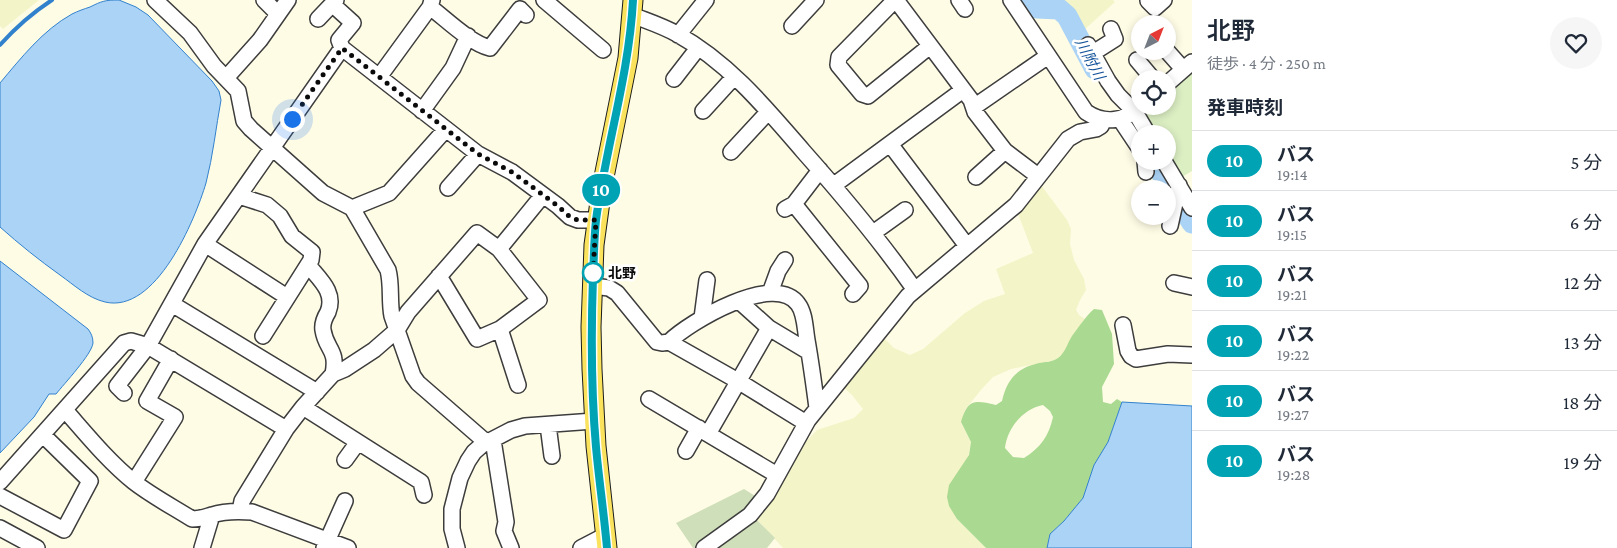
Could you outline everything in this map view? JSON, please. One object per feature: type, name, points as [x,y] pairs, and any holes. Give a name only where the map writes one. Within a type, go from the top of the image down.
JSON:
[{"type":"main road","points":[[606,542],[594,421],[592,352],[596,220],[628,53],[632,7]]},
{"type":"street","points":[[155,0],[190,32],[208,60],[238,91],[244,121],[323,193],[352,208],[388,270],[390,309],[413,376],[418,383],[490,441],[506,522],[504,531],[511,548]]},
{"type":"street","points":[[264,0],[278,14]]},
{"type":"street","points":[[226,78],[260,40],[288,0]]},
{"type":"street","points":[[544,0],[596,49],[628,53]]},
{"type":"street","points":[[678,35],[706,0]]},
{"type":"street","points":[[792,26],[816,0]]},
{"type":"street","points":[[930,46],[868,96],[862,94],[838,65],[838,58],[895,0],[930,46],[963,90],[971,100],[975,112],[1005,151],[1038,176]]},
{"type":"street","points":[[1011,0],[1086,112],[1093,117],[1113,121],[1130,114]]},
{"type":"street","points":[[1148,1],[1155,8],[1164,0]]},
{"type":"street","points":[[318,19],[334,2],[353,23],[339,40],[342,48],[478,154],[512,172],[570,217],[578,220],[596,220]]},
{"type":"street","points":[[379,78],[431,3],[468,36],[483,46],[490,48],[520,9],[526,15]]},
{"type":"street","points":[[632,7],[698,48],[734,77],[834,185],[874,233],[915,290]]},
{"type":"street","points":[[1111,29],[1115,39],[1090,49],[1130,114],[1140,125]]},
{"type":"street","points":[[422,111],[453,68],[468,36]]},
{"type":"street","points":[[124,393],[117,386],[148,346],[205,244],[342,48]]},
{"type":"street","points":[[674,80],[698,48]]},
{"type":"street","points":[[974,107],[1048,56]]},
{"type":"street","points":[[1176,57],[1188,66],[1176,76]]},
{"type":"street","points":[[1137,60],[1145,70]]},
{"type":"street","points":[[703,111],[734,77]]},
{"type":"street","points":[[834,185],[963,90]]},
{"type":"street","points":[[731,152],[768,112]]},
{"type":"street","points":[[704,548],[750,514],[767,494],[806,423],[908,296],[1016,205],[1068,139],[1080,132],[1096,129],[1101,126],[1104,120]]},
{"type":"street","points":[[352,208],[389,194],[446,129]]},
{"type":"street","points":[[890,144],[967,246]]},
{"type":"street","points":[[976,177],[1005,151]]},
{"type":"street","points":[[448,188],[478,154]]},
{"type":"street","points":[[820,170],[789,206],[860,286],[853,294]]},
{"type":"street","points":[[1168,170],[1177,193],[1192,208]]},
{"type":"street","points":[[1170,226],[1177,193]]},
{"type":"street","points":[[499,249],[542,195]]},
{"type":"street","points":[[239,196],[267,205],[280,216],[292,236],[312,252],[311,260],[263,336]]},
{"type":"street","points":[[874,233],[905,210]]},
{"type":"street","points":[[240,511],[242,501],[286,429],[303,407],[333,374],[345,369],[374,350],[397,330],[408,312],[439,276],[477,233],[499,249],[539,300],[500,328],[477,339],[439,276]]},
{"type":"street","points":[[205,244],[287,298]]},
{"type":"street","points":[[770,293],[778,270],[785,260]]},
{"type":"street","points":[[308,265],[328,290],[331,297],[322,327],[334,354],[333,374]]},
{"type":"street","points":[[702,318],[707,280]]},
{"type":"street","points":[[1174,283],[1192,287]]},
{"type":"street","points":[[593,286],[609,288],[617,293],[657,342],[669,342],[738,381],[806,423]]},
{"type":"street","points":[[669,342],[678,332],[702,318],[739,301],[757,295],[777,292],[787,295],[799,306],[802,314],[808,352],[813,369],[817,408]]},
{"type":"street","points":[[739,301],[769,328],[808,352]]},
{"type":"street","points":[[172,304],[317,392]]},
{"type":"street","points":[[1123,325],[1128,351],[1136,359],[1168,354],[1192,355]]},
{"type":"street","points":[[500,328],[518,385]]},
{"type":"street","points":[[686,451],[703,431],[738,381],[769,328]]},
{"type":"street","points":[[0,482],[124,343],[131,341],[148,346],[171,359],[286,429]]},
{"type":"street","points":[[134,482],[175,417],[147,401],[171,359]]},
{"type":"street","points":[[649,399],[777,475]]},
{"type":"street","points":[[303,407],[421,482],[424,495]]},
{"type":"street","points":[[65,410],[108,459],[134,482],[192,519],[240,511],[252,512],[325,544],[348,548]]},
{"type":"street","points":[[457,548],[452,529],[452,509],[455,492],[468,461],[474,452],[490,441],[518,428],[594,421]]},
{"type":"street","points":[[548,425],[552,456]]},
{"type":"street","points":[[0,496],[64,530],[90,481],[43,435]]},
{"type":"street","points":[[345,460],[358,442]]},
{"type":"street","points":[[325,544],[345,501]]},
{"type":"street","points":[[202,548],[212,515]]},
{"type":"street","points":[[0,528],[32,547]]},
{"type":"street","points":[[581,548],[606,542]]},
{"type":"green space","points":[[0,0],[39,0],[3,29],[0,26]]},
{"type":"green space","points":[[1041,0],[1113,0],[1115,2],[1084,30],[1075,13],[1065,4]]},
{"type":"green space","points":[[1192,71],[1192,171],[1182,177],[1176,167],[1176,125],[1151,125],[1147,117],[1147,115],[1176,115],[1176,84]]},
{"type":"green space","points":[[1041,185],[1067,220],[1071,229],[1070,244],[1074,260],[1084,279],[1086,290],[1076,310],[1085,319],[1072,337],[1064,353],[1056,360],[1011,369],[993,377],[965,410],[961,423],[971,442],[957,519],[986,548],[783,548],[753,515],[801,447],[817,430],[854,418],[863,409],[841,385],[882,336],[894,348],[910,355],[923,349],[965,313],[984,301],[1005,294],[996,269],[1033,253],[1017,211]]},
{"type":"green space","points":[[1094,309],[1102,310],[1112,334],[1114,364],[1102,387],[1103,402],[1111,404],[1117,399],[1122,402],[1108,442],[1094,465],[1083,498],[1064,521],[1050,534],[1047,548],[986,548],[957,519],[949,506],[947,497],[949,485],[969,455],[971,442],[961,422],[966,409],[969,405],[977,402],[996,405],[1002,401],[1007,386],[1019,371],[1031,365],[1058,358],[1072,336]],"holes":[[[1043,405],[1050,411],[1053,417],[1043,441],[1024,458],[1013,457],[1005,448],[1009,433],[1017,420],[1029,411]]]},
{"type":"green space","points":[[744,489],[760,499],[749,512],[775,538],[767,548],[693,548],[676,523]]},
{"type":"water","points":[[119,0],[136,7],[148,15],[212,81],[219,91],[221,100],[206,183],[183,240],[156,279],[141,294],[124,302],[105,302],[93,298],[76,287],[29,252],[0,227],[0,83],[33,45],[61,21],[74,13],[101,2]]},
{"type":"water","points":[[0,261],[88,329],[92,335],[93,343],[83,361],[56,394],[49,394],[34,417],[0,453]]},
{"type":"water","points":[[1122,402],[1192,406],[1192,548],[1047,548],[1050,534],[1064,521],[1083,498],[1094,465],[1108,442]]},
{"type":"waterway","points":[[0,45],[24,21],[52,0]]},
{"type":"waterway","name":"川附川","points":[[1029,0],[1037,8],[1059,9],[1067,16],[1095,69]]},
{"type":"waterway","name":"川附川","points":[[1160,170],[1192,223]]},
{"type":"bus line","name":"10","points":[[607,548],[596,446],[592,368],[591,326],[594,245],[602,187],[628,58],[633,0]]},
{"type":"place","name":"北野","points":[[593,273]]},
{"type":"route","points":[[292,119],[342,48],[478,154],[512,172],[570,217],[578,220],[596,220],[593,273]]}]
